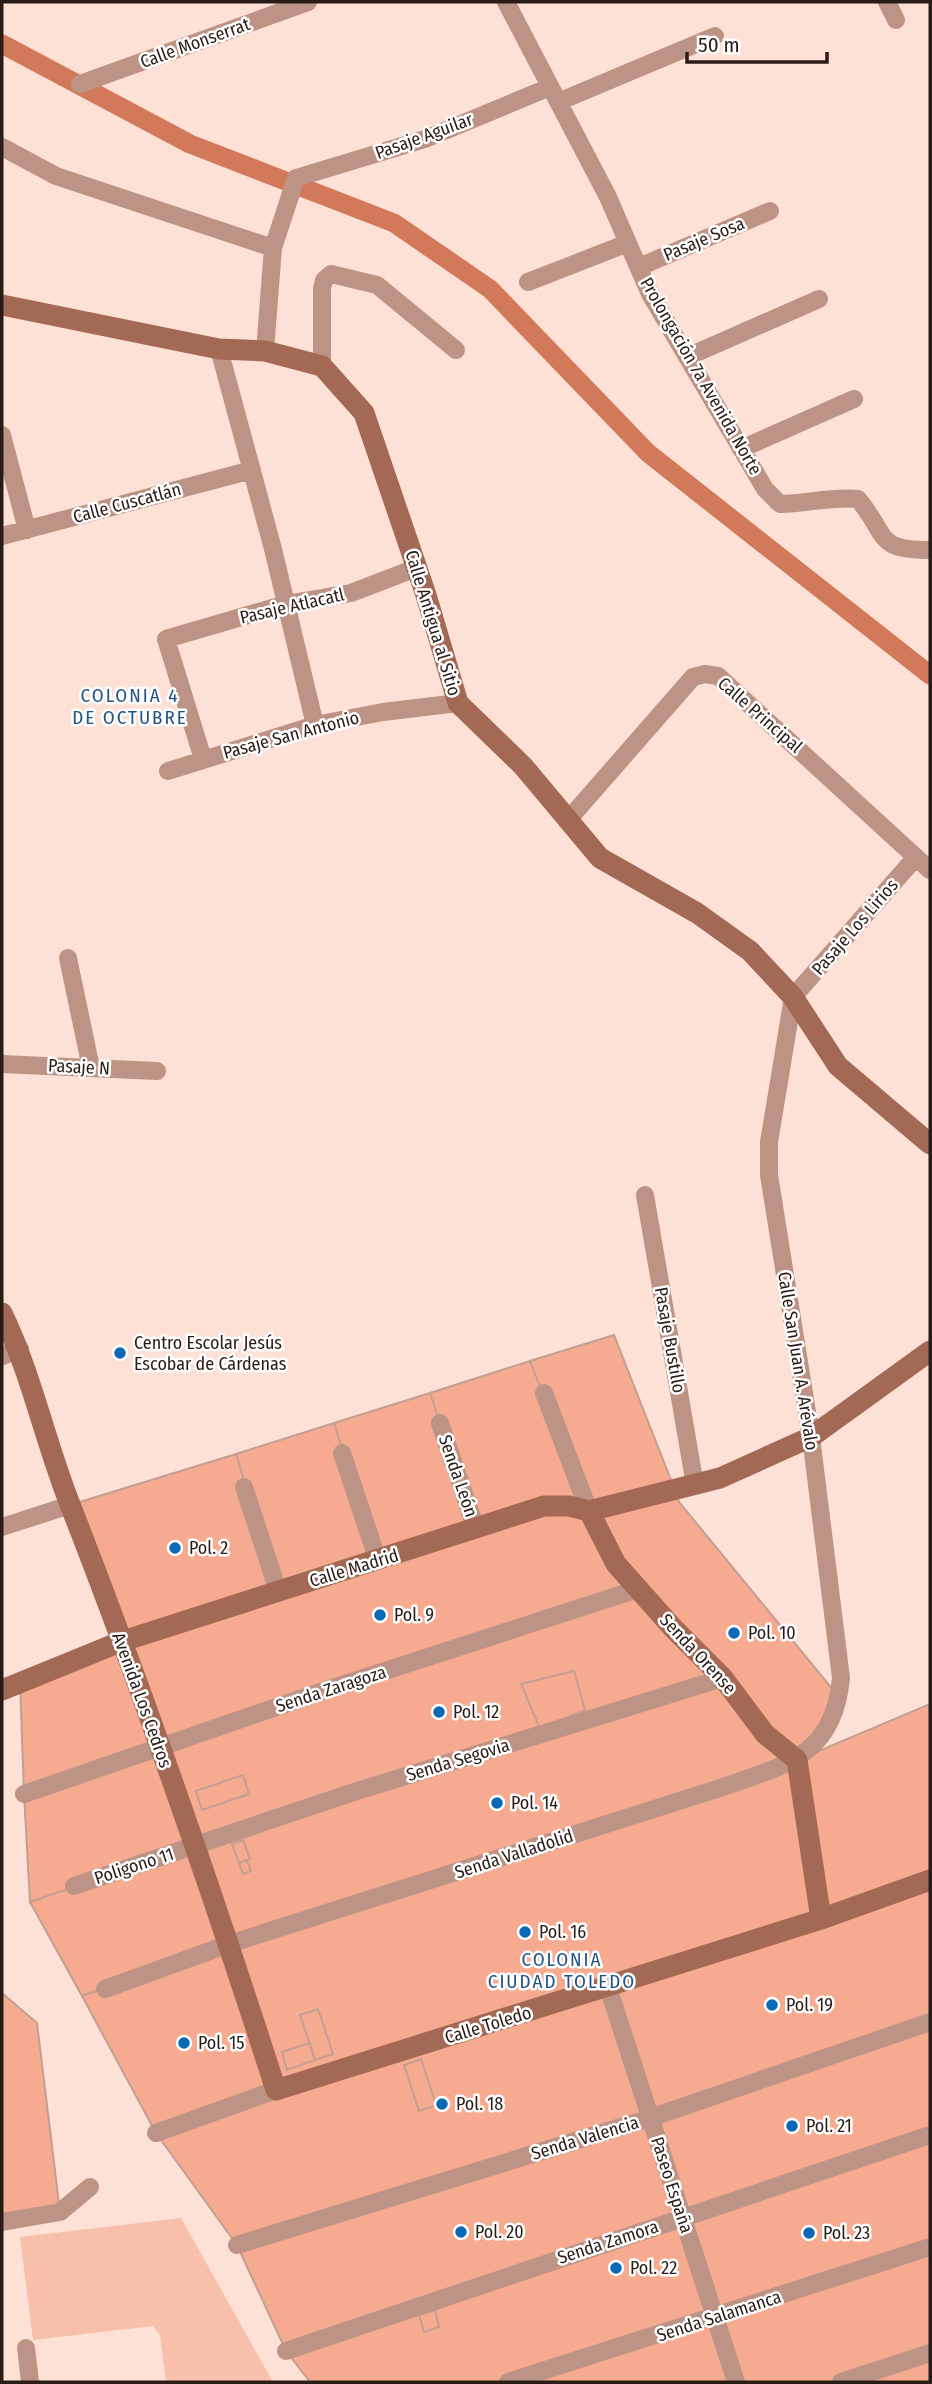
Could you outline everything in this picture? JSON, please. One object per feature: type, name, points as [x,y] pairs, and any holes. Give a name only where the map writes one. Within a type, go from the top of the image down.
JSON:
[{"type":"street","name":"Calle Monserrat","points":[[80,84],[309,2]]},
{"type":"street","name":"Prolongación 7a Avenida Norte","points":[[506,2],[608,197],[650,294],[765,489],[780,504],[811,504],[842,497],[858,499],[887,542],[899,550],[930,550]]},
{"type":"street","points":[[887,2],[895,20]]},
{"type":"street","name":"Pasaje Aguilar","points":[[273,248],[296,178],[425,139],[715,36]]},
{"type":"street","points":[[2,147],[56,176],[273,248],[265,351]]},
{"type":"street","name":"Pasaje Sosa","points":[[639,267],[770,211]]},
{"type":"street","points":[[528,282],[628,243]]},
{"type":"street","points":[[2,305],[219,349],[265,351],[322,366],[322,289],[324,280],[331,274],[377,285],[456,350]]},
{"type":"street","points":[[687,357],[819,299]]},
{"type":"street","points":[[219,349],[315,725]]},
{"type":"street","name":"Calle Antigua al Sitio","points":[[322,366],[364,413],[458,703],[523,766],[600,858],[697,913],[750,951],[793,997],[838,1066],[930,1144]]},
{"type":"street","points":[[741,449],[854,399]]},
{"type":"street","points":[[2,435],[27,530]]},
{"type":"street","name":"Calle Cuscatlán","points":[[2,536],[252,470]]},
{"type":"street","name":"Pasaje Atlacatl","points":[[203,759],[166,639],[286,604],[351,593],[416,568]]},
{"type":"street","name":"Calle Principal","points":[[568,820],[693,677],[705,674],[718,676],[930,870]]},
{"type":"street","name":"Pasaje San Antonio","points":[[169,771],[315,725],[383,712],[458,703]]},
{"type":"street","name":"Pasaje Los Lirios","points":[[793,997],[916,857]]},
{"type":"street","points":[[68,958],[91,1068]]},
{"type":"street","name":"Calle San Juan A. Arévalo","points":[[793,997],[769,1142],[769,1175],[811,1437],[841,1678],[839,1697],[830,1725],[797,1760]]},
{"type":"street","name":"Pasaje N","points":[[2,1064],[157,1071]]},
{"type":"street","name":"Pasaje Bustillo","points":[[645,1195],[695,1485]]},
{"type":"street","name":"Avenida Los Cedros","points":[[2,1312],[11,1353],[159,1746],[229,1944],[276,2090]]},
{"type":"street","points":[[930,1345],[930,1363]]},
{"type":"street","points":[[589,1511],[720,1478],[811,1437],[930,1351]]},
{"type":"street","name":"Senda Orense","points":[[544,1393],[589,1511],[616,1564],[723,1678],[765,1734],[797,1760]]},
{"type":"street","name":"Senda León","points":[[440,1423],[476,1529]]},
{"type":"street","points":[[342,1453],[378,1561]]},
{"type":"street","points":[[244,1487],[278,1591]]},
{"type":"street","points":[[2,1527],[70,1505]]},
{"type":"street","name":"Calle Madrid","points":[[2,1690],[120,1642],[544,1506],[569,1506],[589,1511]]},
{"type":"street","name":"Senda Zaragoza","points":[[24,1794],[159,1746],[638,1589]]},
{"type":"street","name":"Senda Segovia","points":[[193,1846],[354,1792],[723,1678]]},
{"type":"street","points":[[797,1760],[821,1919]]},
{"type":"street","name":"Senda Valladolid","points":[[106,1989],[229,1944],[717,1789],[797,1760]]},
{"type":"street","name":"Poligono 11","points":[[74,1886],[193,1846]]},
{"type":"street","name":"Calle Toledo","points":[[156,2133],[276,2090],[821,1919],[930,1880]]},
{"type":"street","name":"Paseo España","points":[[608,1987],[736,2382]]},
{"type":"street","name":"Senda Valencia","points":[[237,2245],[650,2118],[930,2022]]},
{"type":"street","name":"Senda Zamora","points":[[286,2351],[930,2135]]},
{"type":"street","points":[[2,2222],[60,2211],[90,2187]]},
{"type":"street","name":"Senda Salamanca","points":[[508,2382],[930,2247]]},
{"type":"street","points":[[26,2348],[30,2382]]},
{"type":"street","points":[[841,2382],[930,2353]]},
{"type":"shaded area","points":[[181,2218],[273,2382],[166,2382],[160,2335],[153,2326],[33,2340],[20,2237]]},
{"type":"building","points":[[614,1335],[675,1490],[589,1511],[530,1361]]},
{"type":"building","points":[[530,1361],[589,1511],[544,1506],[476,1529],[430,1393]]},
{"type":"building","points":[[430,1393],[476,1529],[378,1561],[334,1423]]},
{"type":"building","points":[[334,1423],[378,1561],[278,1591],[236,1454]]},
{"type":"building","name":"Pol. 2","points":[[236,1454],[278,1591],[120,1642],[70,1505]]},
{"type":"building","name":"Pol. 10","points":[[675,1490],[679,1502],[839,1697],[797,1760],[616,1564],[589,1511]]},
{"type":"building","name":"Pol. 9","points":[[569,1506],[589,1511],[638,1589],[159,1746],[120,1642]]},
{"type":"building","name":"Pol. 12","points":[[638,1589],[723,1678],[193,1846],[159,1746]]},
{"type":"building","points":[[120,1642],[159,1746],[24,1794],[20,1682]]},
{"type":"building","points":[[574,1671],[585,1710],[540,1729],[521,1684]]},
{"type":"building","name":"Pol. 14","points":[[723,1678],[797,1760],[229,1944],[193,1846]]},
{"type":"building","points":[[930,1704],[930,1879],[821,1919],[797,1760]]},
{"type":"building","points":[[159,1746],[193,1846],[30,1902],[24,1794]]},
{"type":"building","name":"Pol. 16","points":[[797,1760],[821,1919],[276,2090],[229,1944]]},
{"type":"building","name":"Pol. 16","points":[[797,1760],[821,1919],[276,2090],[229,1944]]},
{"type":"building","points":[[243,1775],[249,1794],[202,1810],[196,1791]]},
{"type":"building","points":[[243,1840],[250,1859],[239,1863],[232,1844]]},
{"type":"building","points":[[193,1846],[229,1944],[82,1996],[30,1902]]},
{"type":"building","points":[[247,1860],[251,1871],[243,1874],[239,1863]]},
{"type":"building","name":"Pol. 19","points":[[930,1881],[930,2022],[650,2118],[608,1987]]},
{"type":"building","name":"Pol. 15","points":[[229,1944],[276,2090],[156,2133],[82,1996]]},
{"type":"building","name":"Pol. 18","points":[[608,1987],[650,2118],[237,2245],[156,2133]]},
{"type":"building","points":[[2,1993],[37,2023],[60,2212],[2,2222]]},
{"type":"building","points":[[318,2009],[333,2054],[315,2060],[300,2015]]},
{"type":"building","name":"Pol. 21","points":[[930,2022],[930,2135],[682,2218],[650,2118]]},
{"type":"building","points":[[310,2043],[315,2060],[287,2070],[282,2052]]},
{"type":"building","points":[[421,2059],[436,2105],[419,2111],[404,2065]]},
{"type":"building","name":"Pol. 20","points":[[650,2118],[682,2218],[286,2351],[237,2245]]},
{"type":"building","name":"Pol. 23","points":[[930,2135],[930,2248],[714,2318],[682,2218]]},
{"type":"building","name":"Pol. 22","points":[[682,2218],[714,2318],[508,2382],[310,2382],[286,2351]]},
{"type":"building","points":[[930,2248],[930,2352],[840,2382],[736,2382],[714,2318]]},
{"type":"building","points":[[435,2310],[439,2327],[424,2332],[419,2315]]},
{"type":"building","points":[[714,2318],[736,2382],[508,2382]]},
{"type":"building","points":[[930,2352],[930,2382],[840,2382]]},
{"type":"waterway","points":[[2,44],[190,144],[394,223],[490,289],[648,453],[930,675]]},
{"type":"place","name":"Centro Escolar Jesús Escobar de Cárdenas","points":[[120,1353]]},
{"type":"place","name":"Pol. 2","points":[[175,1548]]},
{"type":"place","name":"Pol. 9","points":[[380,1615]]},
{"type":"place","name":"Pol. 10","points":[[734,1633]]},
{"type":"place","name":"Pol. 12","points":[[439,1712]]},
{"type":"place","name":"Pol. 14","points":[[497,1803]]},
{"type":"place","name":"Pol. 16","points":[[525,1932]]},
{"type":"place","name":"Pol. 19","points":[[772,2005]]},
{"type":"place","name":"Pol. 15","points":[[184,2043]]},
{"type":"place","name":"Pol. 18","points":[[442,2104]]},
{"type":"place","name":"Pol. 21","points":[[792,2126]]},
{"type":"place","name":"Pol. 20","points":[[461,2232]]},
{"type":"place","name":"Pol. 23","points":[[809,2233]]},
{"type":"place","name":"Pol. 22","points":[[616,2268]]},
{"type":"district","name":"COLONIA 4 DE OCTUBRE","points":[[130,706]]},
{"type":"district","name":"COLONIA CIUDAD TOLEDO","points":[[562,1970]]}]
